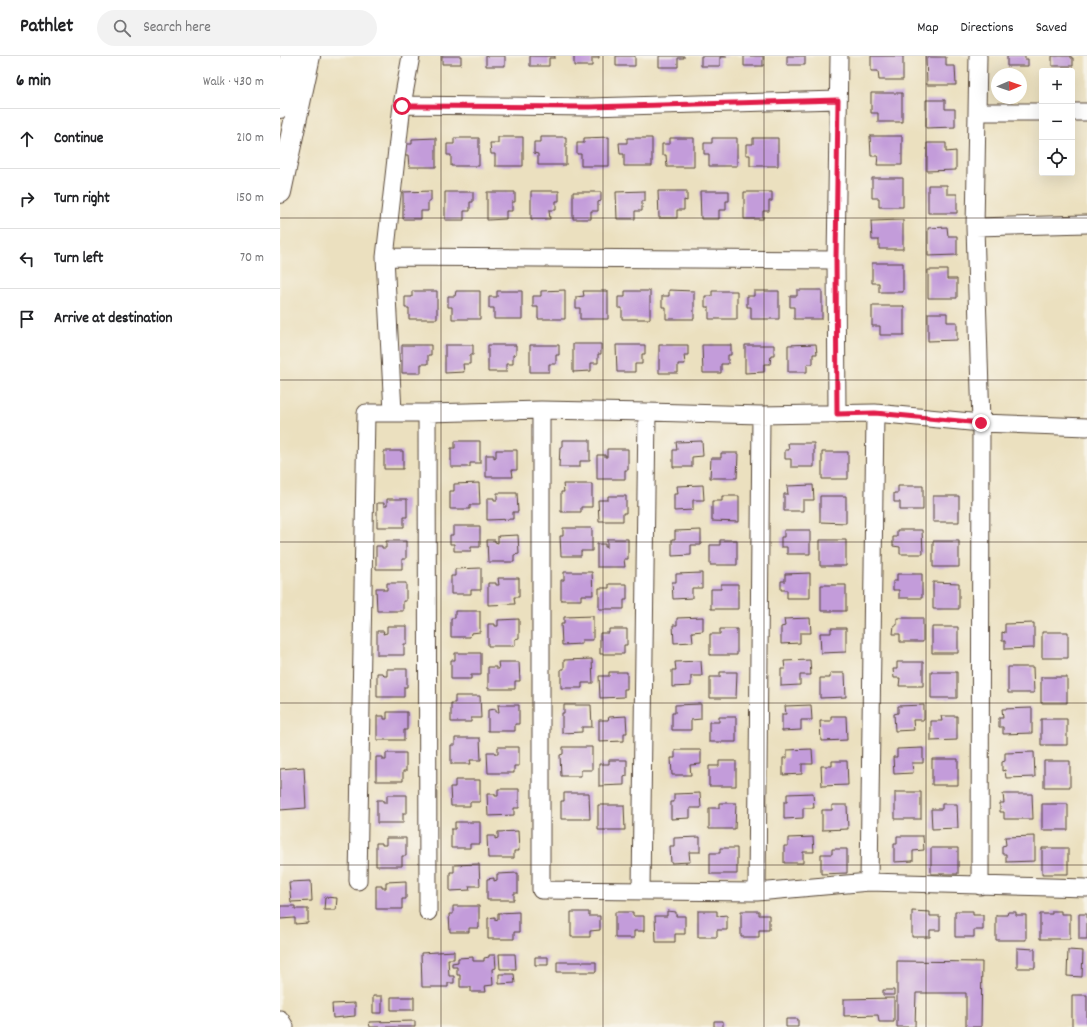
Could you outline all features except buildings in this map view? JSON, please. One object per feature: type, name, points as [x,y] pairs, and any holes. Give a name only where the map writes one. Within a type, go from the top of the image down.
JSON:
[{"type":"main road","points":[[280,107],[291,56]]},
{"type":"main road","points":[[280,192],[309,56]]},
{"type":"street","points":[[393,412],[385,258],[402,106],[411,56]]},
{"type":"street","points":[[837,414],[836,260],[839,56]]},
{"type":"street","points":[[978,56],[975,227],[981,423],[980,886]]},
{"type":"street","points":[[402,106],[590,107],[838,100]]},
{"type":"street","points":[[977,112],[1039,112]]},
{"type":"street","points":[[1075,112],[1087,112]]},
{"type":"street","points":[[975,227],[1087,224]]},
{"type":"street","points":[[385,258],[836,260]]},
{"type":"street","points":[[358,881],[366,413],[541,410],[761,415],[875,413],[981,423],[1087,427]]},
{"type":"street","points":[[541,410],[541,890],[757,892],[869,882],[1087,888]]},
{"type":"street","points":[[641,890],[647,412]]},
{"type":"street","points":[[427,413],[428,912]]},
{"type":"street","points":[[869,882],[875,413]]},
{"type":"street","points":[[757,892],[761,415]]},
{"type":"street","points":[[280,1019],[285,1027]]},
{"type":"route","points":[[402,106],[590,107],[838,100],[836,260],[837,414],[875,413],[981,423]]}]
